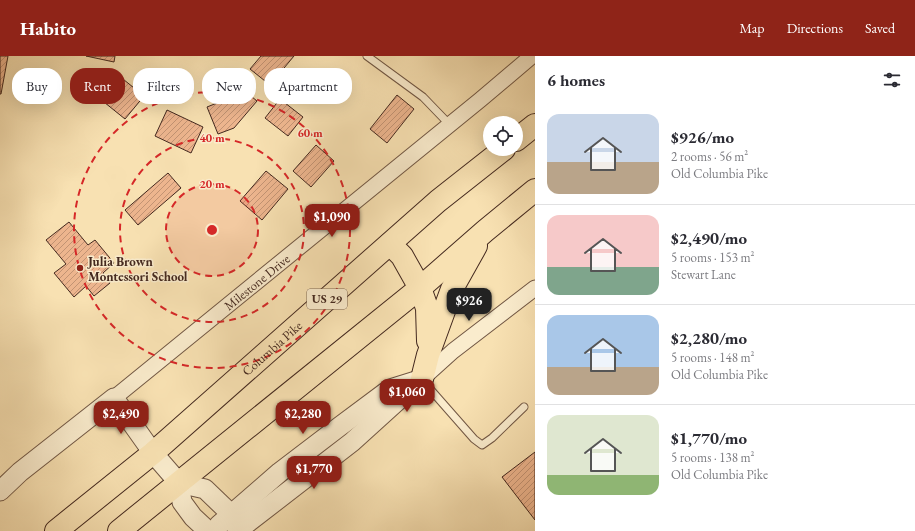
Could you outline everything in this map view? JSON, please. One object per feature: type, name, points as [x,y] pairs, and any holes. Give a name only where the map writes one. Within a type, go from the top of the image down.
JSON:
[{"type":"highway","points":[[523,134],[535,124]]},
{"type":"highway","name":"Columbia Pike","points":[[56,531],[153,453],[438,201],[495,156]]},
{"type":"highway","points":[[119,531],[420,288],[485,231],[535,190]]},
{"type":"highway","points":[[422,379],[428,354],[452,289],[485,231]]},
{"type":"highway","points":[[390,244],[402,256],[420,288],[427,308],[428,354]]},
{"type":"street","name":"Milestone Drive","points":[[0,490],[20,472],[114,398],[450,125],[532,56]]},
{"type":"street","points":[[216,531],[219,525],[234,523],[280,472],[339,427],[390,389],[422,379],[453,351],[535,288]]},
{"type":"street","points":[[114,398],[153,453],[179,483],[182,502],[193,517],[208,531]]},
{"type":"street","points":[[179,483],[205,489],[234,523]]},
{"type":"lane","points":[[367,56],[423,96],[450,125]]},
{"type":"lane","points":[[422,379],[474,440],[482,445],[492,438],[524,407]]},
{"type":"building","points":[[0,56],[8,56],[1,94],[0,94]]},
{"type":"building","points":[[86,56],[115,56],[114,62]]},
{"type":"building","points":[[261,56],[294,56],[284,68],[264,68],[264,80],[256,74],[256,68],[251,68]]},
{"type":"building","points":[[125,81],[133,87],[133,104],[137,104],[125,119],[106,104],[125,104]]},
{"type":"building","points":[[397,95],[414,109],[387,143],[370,129]]},
{"type":"building","points":[[214,104],[254,104],[234,128],[218,134],[207,107]]},
{"type":"building","points":[[276,104],[286,104],[303,117],[288,136],[265,118]]},
{"type":"building","points":[[167,110],[203,127],[191,153],[155,136]]},
{"type":"building","points":[[316,145],[334,161],[311,187],[293,171]]},
{"type":"building","points":[[266,171],[288,189],[262,220],[240,201]]},
{"type":"building","points":[[168,173],[181,188],[138,225],[125,210]]},
{"type":"building","points":[[69,222],[88,245],[95,240],[114,263],[103,273],[110,283],[94,296],[86,286],[74,297],[54,273],[66,264],[46,240]]},
{"type":"building","points":[[535,452],[535,520],[502,477]]},
{"type":"place","name":"Julia Brown Montessori School","points":[[80,268]]}]
